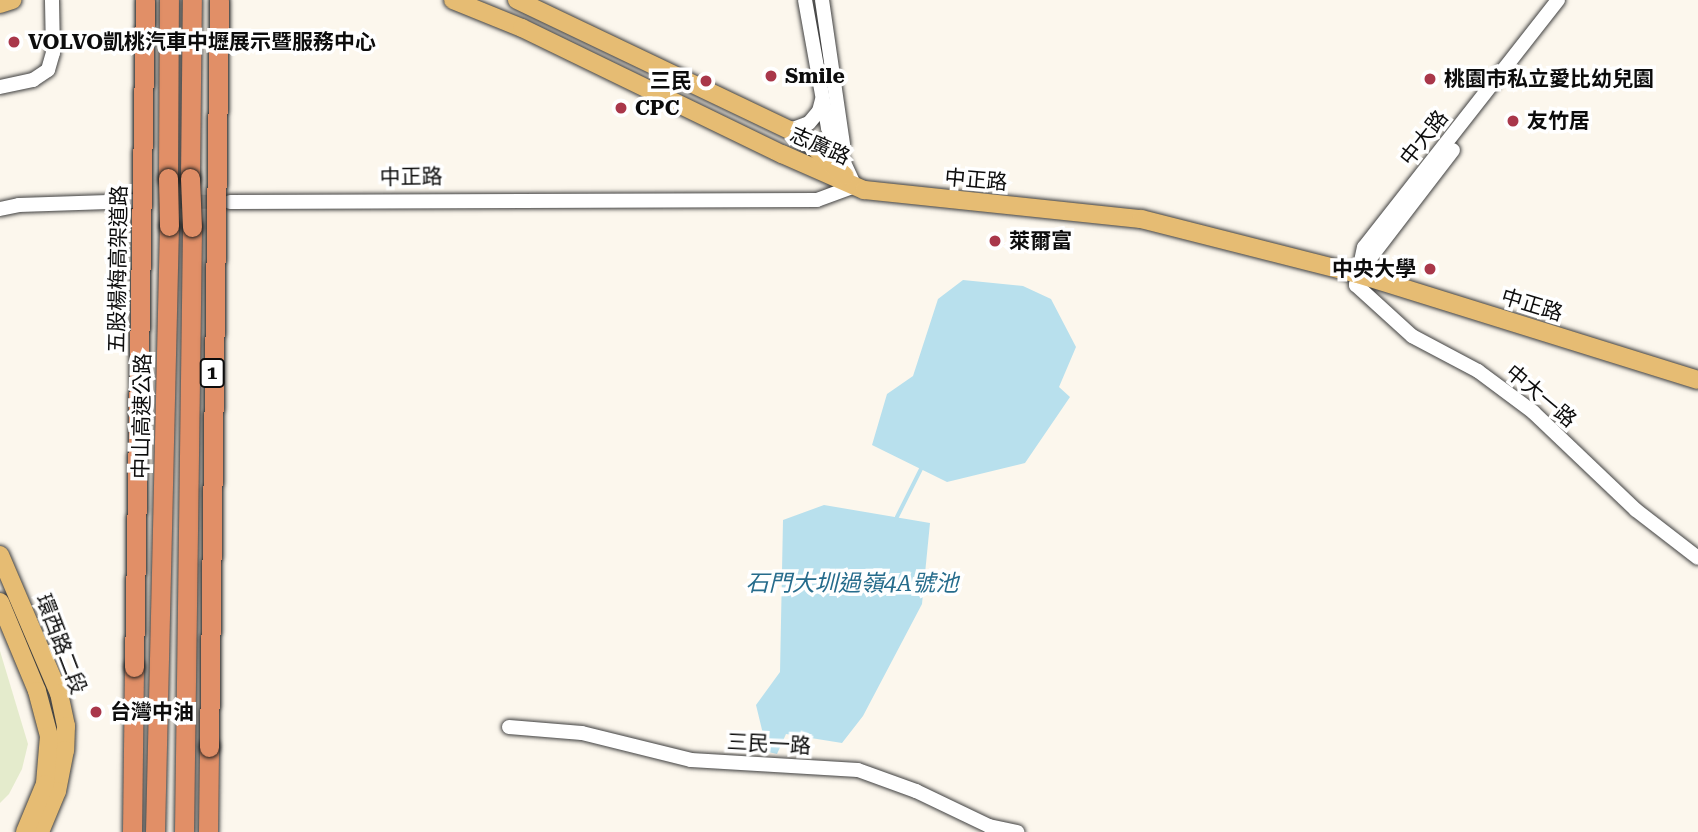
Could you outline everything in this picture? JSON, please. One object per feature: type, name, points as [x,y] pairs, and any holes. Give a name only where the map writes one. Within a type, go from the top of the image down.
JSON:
[{"type":"highway","name":"五股楊梅高架道路","points":[[132,832],[145,0]]},
{"type":"highway","name":"中山高速公路","points":[[155,832],[169,226],[169,0]]},
{"type":"highway","name":"1","points":[[184,832],[192,227],[192,0]]},
{"type":"highway","name":"1","points":[[208,832],[219,0]]},
{"type":"main road","points":[[0,4],[12,0]]},
{"type":"main road","name":"志廣路","points":[[453,0],[522,28],[782,154],[855,186]]},
{"type":"main road","name":"志廣路","points":[[517,0],[790,130],[812,145],[855,186]]},
{"type":"main road","name":"中正路","points":[[855,186],[864,190],[924,198],[1133,217],[1358,274],[1698,380]]},
{"type":"main road","name":"環西路二段","points":[[0,555],[59,693],[66,726],[65,750],[57,791],[40,832]]},
{"type":"main road","name":"環西路二段","points":[[0,602],[37,691],[49,736],[45,784],[25,832]]},
{"type":"street","points":[[0,87],[33,80],[48,71],[53,53],[52,0]]},
{"type":"street","points":[[805,0],[828,128],[855,186]]},
{"type":"street","points":[[822,0],[840,132],[855,186]]},
{"type":"street","name":"中大路","points":[[1358,274],[1364,247],[1559,0]]},
{"type":"street","points":[[1358,274],[1569,0]]},
{"type":"street","points":[[790,130],[809,122],[819,111],[823,99]]},
{"type":"street","name":"中正路","points":[[230,202],[817,200],[855,186]]},
{"type":"street","points":[[0,209],[19,205],[138,201]]},
{"type":"street","name":"中大一路","points":[[1358,274],[1356,285],[1412,336],[1478,371],[1533,412],[1636,510],[1698,558]]},
{"type":"street","name":"三民一路","points":[[509,727],[582,733],[691,760],[858,770],[916,791],[989,827],[1017,832]]},
{"type":"green space","points":[[0,651],[28,744],[22,769],[9,794],[0,803]]},
{"type":"water","points":[[963,280],[1023,286],[1051,299],[1076,347],[1059,387],[1070,397],[1025,463],[947,482],[872,445],[887,394],[913,376],[938,299]]},
{"type":"water","name":"石門大圳過嶺4A號池","points":[[824,505],[930,523],[922,604],[863,716],[842,743],[786,734],[777,754],[760,750],[763,734],[756,705],[780,672],[783,520]]},
{"type":"waterway","points":[[897,517],[921,469]]},
{"type":"tunnel","points":[[138,201],[225,202]]},
{"type":"place","name":"VOLVO凱桃汽車中壢展示暨服務中心","points":[[14,42]]},
{"type":"place","name":"Smile","points":[[771,76]]},
{"type":"place","name":"桃園市私立愛比幼兒園","points":[[1430,79]]},
{"type":"place","name":"三民","points":[[706,81]]},
{"type":"place","name":"CPC","points":[[621,108]]},
{"type":"place","name":"友竹居","points":[[1513,121]]},
{"type":"place","name":"萊爾富","points":[[995,241]]},
{"type":"place","name":"中央大學","points":[[1430,269]]},
{"type":"place","name":"台灣中油","points":[[96,712]]}]
